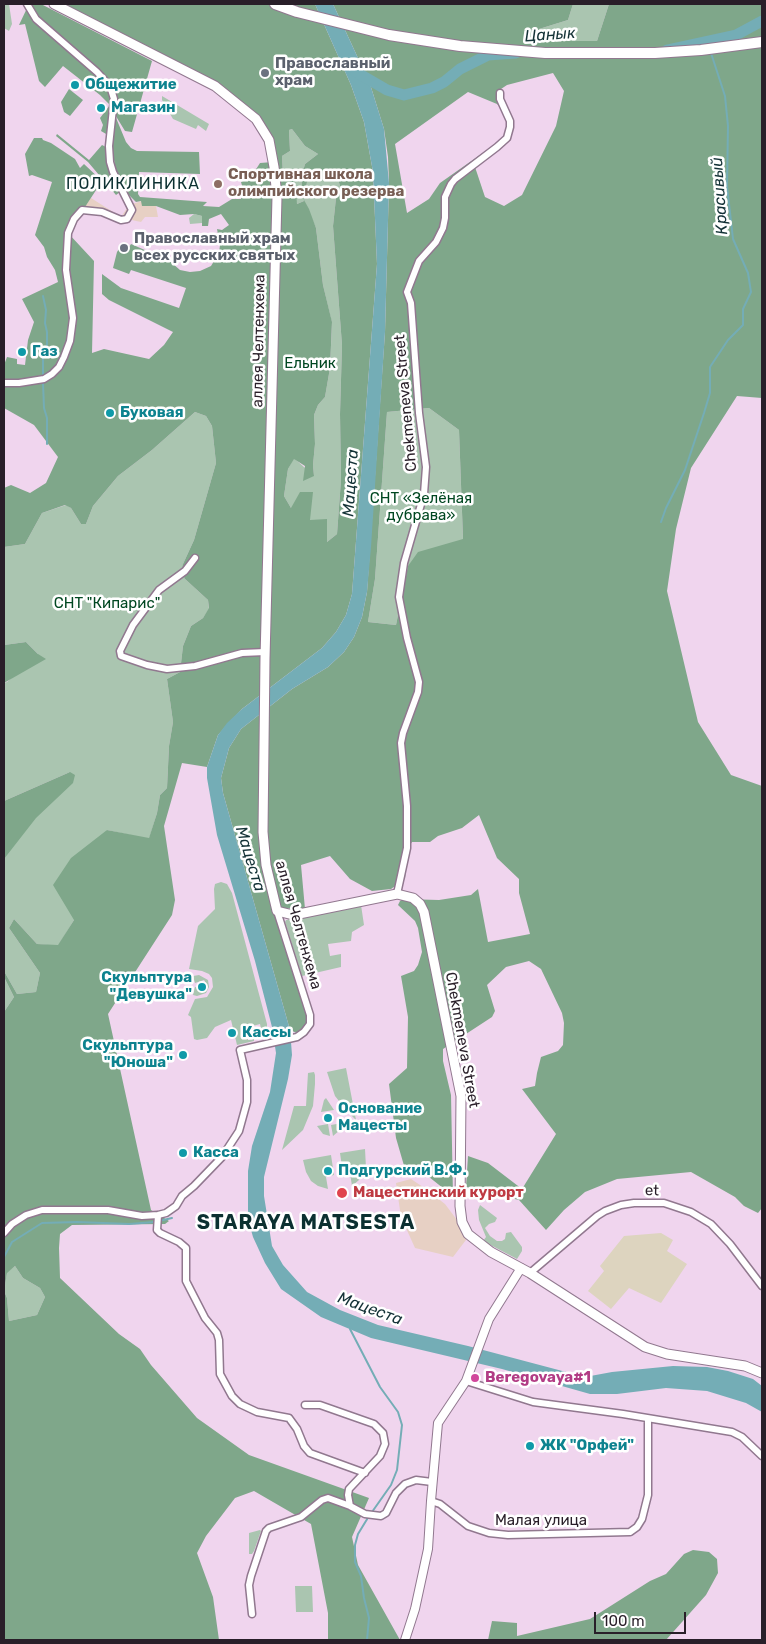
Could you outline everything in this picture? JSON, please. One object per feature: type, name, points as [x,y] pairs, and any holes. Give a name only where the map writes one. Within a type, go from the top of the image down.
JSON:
[{"type":"highway","points":[[275,4],[297,12],[389,35],[460,46],[544,53],[655,53],[701,50],[762,42]]},
{"type":"main road","name":"аллея Челтенхема","points":[[54,4],[215,86],[256,119],[269,140],[277,197],[265,652],[263,832],[266,865],[277,911]]},
{"type":"main road","points":[[277,911],[299,914],[397,894]]},
{"type":"main road","name":"Chekmeneva Street","points":[[397,894],[413,898],[420,904],[424,912],[452,1043],[462,1104],[460,1206],[462,1222],[468,1234],[482,1247],[530,1273],[645,1347],[667,1354],[745,1366],[762,1373]]},
{"type":"street","points":[[4,383],[19,384],[44,379],[59,367],[64,357],[70,341],[73,318],[66,270],[68,234],[74,220],[82,210],[102,212],[121,220],[127,219],[132,210],[110,162],[109,146],[114,99],[110,86],[98,72],[36,19],[28,5]]},
{"type":"street","name":"Chekmeneva Street","points":[[397,894],[407,848],[407,806],[401,743],[418,692],[419,682],[407,638],[399,597],[404,563],[424,494],[426,466],[419,413],[410,302],[407,292],[420,260],[436,242],[443,228],[445,197],[450,184],[507,138],[510,121],[500,99],[500,93]]},
{"type":"street","points":[[195,558],[185,571],[159,590],[133,625],[120,651],[121,656],[147,665],[167,669],[195,666],[242,653],[265,652]]},
{"type":"street","name":"аллея Челтенхема","points":[[158,1215],[166,1213],[176,1206],[182,1196],[213,1168],[227,1152],[239,1130],[248,1094],[247,1080],[240,1050],[295,1037],[304,1032],[310,1024],[310,1014],[277,911]]},
{"type":"street","name":"et","points":[[530,1273],[605,1211],[634,1203],[664,1203],[691,1212],[711,1224],[730,1244],[762,1286]]},
{"type":"street","points":[[4,1233],[12,1224],[26,1215],[42,1210],[108,1210],[142,1216],[158,1215],[157,1230],[186,1248],[186,1281],[206,1318],[217,1333],[220,1374],[232,1396],[240,1404],[257,1412],[289,1418],[308,1450],[365,1473]]},
{"type":"street","points":[[405,1640],[415,1609],[428,1549],[438,1424],[466,1380],[482,1333],[493,1311],[521,1268]]},
{"type":"street","points":[[466,1380],[533,1402],[732,1432],[742,1437],[762,1456]]},
{"type":"street","points":[[305,1405],[320,1404],[374,1424],[380,1428],[385,1439],[383,1450],[375,1463],[349,1488],[350,1506]]},
{"type":"street","name":"Малая улица","points":[[431,1501],[480,1532],[508,1535],[630,1532],[637,1527],[642,1519],[648,1495],[648,1419]]},
{"type":"street","points":[[252,1614],[249,1586],[266,1531],[269,1528],[301,1518],[322,1500],[333,1499],[365,1514],[375,1517],[384,1516],[396,1493],[405,1484],[416,1480],[432,1482]]},
{"type":"shaded area","points":[[315,4],[333,4],[370,84],[384,129],[389,183],[385,332],[371,547],[367,592],[362,617],[354,637],[344,652],[328,667],[292,689],[241,729],[229,748],[221,778],[223,793],[290,1030],[292,1055],[288,1079],[264,1177],[264,1196],[272,1246],[283,1265],[307,1292],[340,1310],[378,1325],[468,1346],[585,1377],[612,1372],[673,1366],[707,1367],[728,1371],[753,1379],[762,1386],[762,1412],[746,1403],[707,1391],[666,1388],[617,1394],[590,1394],[502,1369],[371,1338],[321,1317],[281,1289],[265,1263],[253,1237],[248,1219],[248,1171],[252,1146],[270,1092],[276,1053],[272,1027],[255,961],[217,835],[207,778],[207,767],[218,735],[227,723],[242,709],[322,648],[336,632],[346,615],[352,594],[377,264],[373,172],[364,122],[351,85]]},
{"type":"shaded area","points":[[91,198],[121,217],[129,205],[142,201],[143,206],[156,206],[158,217],[145,217],[141,222],[127,219],[102,212],[82,210]]},
{"type":"shaded area","points":[[411,1179],[445,1204],[469,1236],[453,1257],[415,1248],[401,1217],[396,1183]]},
{"type":"shaded area","points":[[661,1233],[673,1240],[667,1251],[687,1264],[661,1303],[629,1288],[611,1309],[588,1291],[604,1271],[600,1266],[624,1236]]},
{"type":"green space","points":[[4,4],[9,4],[12,24],[9,31],[4,28]]},
{"type":"green space","name":"Ельник","points":[[29,4],[41,4],[152,61],[132,132],[125,131],[114,113],[126,142],[137,151],[199,152],[200,174],[139,172],[138,194],[140,197],[207,202],[203,206],[219,207],[232,199],[241,199],[243,189],[241,182],[251,177],[260,163],[273,162],[269,140],[236,102],[54,4],[315,4],[351,85],[364,122],[373,172],[377,264],[352,594],[346,615],[336,632],[322,648],[242,709],[218,735],[207,767],[182,763],[164,826],[175,900],[172,915],[108,1014],[151,1210],[169,1221],[165,1224],[72,1225],[60,1234],[59,1248],[60,1278],[119,1334],[140,1349],[151,1365],[197,1418],[249,1455],[369,1498],[352,1537],[358,1565],[400,1640],[328,1640],[328,1613],[311,1524],[254,1491],[235,1498],[206,1536],[197,1553],[213,1597],[219,1640],[4,1640],[4,1291],[4,1012],[14,997],[4,977],[4,971],[17,994],[36,992],[40,973],[9,928],[14,919],[37,944],[58,945],[74,920],[53,885],[71,858],[107,830],[149,838],[157,813],[160,795],[167,788],[169,746],[173,722],[167,679],[180,672],[183,646],[191,626],[203,618],[209,608],[208,600],[185,579],[182,572],[183,564],[194,540],[216,463],[212,426],[206,416],[195,412],[152,450],[118,476],[93,506],[86,524],[81,524],[71,508],[65,505],[42,513],[25,544],[4,547],[4,488],[11,485],[30,493],[46,483],[58,457],[34,425],[4,408],[4,365],[7,357],[17,359],[17,364],[25,365],[28,340],[34,322],[22,299],[58,282],[55,270],[47,257],[44,247],[35,235],[52,182],[32,175],[29,176],[25,154],[34,138],[42,138],[75,159],[80,168],[84,164],[102,181],[68,233],[94,261],[92,353],[104,349],[149,359],[164,345],[173,332],[109,300],[102,294],[102,274],[121,288],[179,308],[186,288],[131,270],[129,274],[113,268],[119,249],[126,252],[131,244],[165,257],[180,270],[200,271],[211,266],[219,253],[220,245],[217,229],[222,230],[229,225],[221,214],[209,219],[208,226],[202,226],[202,216],[194,214],[180,215],[156,206],[142,206],[141,201],[136,202],[127,193],[116,170],[112,150],[113,138],[101,131],[103,125],[100,118],[110,105],[63,66],[45,87],[39,81],[25,24],[19,25]],"holes":[[[292,129],[305,146],[318,154],[305,164],[301,178],[304,201],[297,204],[295,180],[283,175],[282,156],[290,151],[289,130]],[[319,171],[333,174],[338,179],[340,186],[340,192],[336,198],[333,226],[342,345],[341,480],[337,534],[327,542],[327,519],[310,520],[313,492],[300,492],[291,508],[284,496],[288,469],[294,459],[305,466],[303,481],[314,476],[314,415],[318,405],[325,397],[330,368],[332,322],[323,285],[316,228],[304,200],[307,182]],[[15,1266],[23,1278],[40,1288],[45,1297],[37,1315],[9,1321],[7,1298],[4,1291],[7,1273]]]},
{"type":"green space","points":[[333,4],[573,4],[568,20],[539,29],[540,41],[597,41],[609,4],[762,4],[762,398],[737,396],[691,468],[676,529],[667,591],[698,722],[731,775],[762,786],[762,1208],[758,1213],[744,1206],[735,1197],[691,1172],[617,1179],[585,1192],[564,1210],[546,1230],[519,1200],[466,1187],[468,1156],[488,1163],[522,1189],[556,1134],[522,1089],[535,1086],[541,1057],[558,1051],[563,1045],[564,1023],[562,1013],[541,969],[529,961],[506,967],[487,985],[495,1011],[492,1017],[443,1049],[443,1061],[451,1095],[453,1196],[424,1173],[412,1168],[405,1169],[396,1138],[389,1084],[407,1068],[408,1017],[401,976],[414,971],[422,952],[415,921],[398,905],[400,901],[403,899],[439,900],[471,895],[478,889],[488,942],[530,934],[519,893],[519,879],[497,858],[479,815],[462,828],[438,836],[430,842],[412,842],[408,848],[405,879],[391,889],[372,891],[350,879],[330,856],[301,865],[305,909],[276,908],[308,1015],[306,1025],[299,1034],[290,1030],[223,793],[221,778],[229,748],[241,729],[292,689],[328,667],[344,652],[354,637],[362,617],[367,592],[385,332],[389,183],[384,129],[370,84]],"holes":[[[553,73],[564,91],[556,126],[522,195],[504,206],[485,197],[474,164],[497,147],[507,138],[509,133],[510,121],[499,96],[501,89],[507,85]],[[468,92],[497,104],[504,111],[508,121],[504,138],[440,183],[429,199],[407,213],[395,144]],[[429,408],[459,430],[463,539],[418,552],[408,566],[396,625],[368,622],[375,579],[387,412]]]},
{"type":"green space","points":[[573,4],[609,4],[597,41],[540,41],[539,29],[568,20]]},
{"type":"green space","points":[[69,89],[83,100],[70,116],[64,112],[61,102]]},
{"type":"green space","points":[[162,96],[209,124],[206,131],[198,125],[196,129],[173,119],[162,100]]},
{"type":"green space","points":[[292,129],[305,146],[318,154],[305,164],[301,178],[304,199],[307,182],[319,171],[333,174],[338,179],[340,186],[340,192],[336,198],[333,226],[342,345],[341,480],[337,534],[327,542],[310,520],[291,508],[284,496],[288,469],[294,458],[314,476],[314,415],[318,405],[325,397],[330,368],[332,323],[323,285],[316,228],[304,201],[297,204],[283,175],[282,156],[290,151],[289,130]]},
{"type":"green space","points":[[57,134],[89,160],[102,145],[106,147],[120,192],[116,195],[88,162],[56,136]]},
{"type":"green space","points":[[194,214],[202,216],[202,223],[190,224],[189,218]]},
{"type":"green space","name":"СНТ «Зелёная дубрава»","points":[[429,408],[459,430],[463,540],[408,566],[396,625],[368,622],[375,579],[387,412]]},
{"type":"green space","name":"СНТ \"Кипарис\"","points":[[195,412],[206,416],[212,426],[216,463],[194,540],[183,564],[185,579],[208,600],[209,609],[203,618],[191,626],[183,646],[180,672],[167,679],[173,722],[169,746],[167,788],[160,795],[149,839],[107,830],[74,920],[58,946],[37,944],[14,919],[9,928],[40,973],[36,992],[17,994],[4,971],[4,822],[70,772],[4,801],[4,683],[38,654],[26,642],[4,645],[4,547],[25,544],[42,513],[66,505],[71,508],[81,524],[86,524],[93,506],[118,476],[152,450]]},
{"type":"green space","points":[[26,642],[46,659],[4,683],[4,645]]},
{"type":"green space","points":[[70,772],[75,775],[73,783],[36,818],[4,859],[4,801]]},
{"type":"green space","points":[[221,882],[227,884],[232,893],[267,1024],[267,1036],[263,1037],[260,1024],[245,1028],[248,1040],[254,1039],[254,1041],[237,1045],[231,1020],[215,1027],[207,1038],[197,1040],[194,1039],[191,1017],[188,1015],[195,999],[207,997],[213,987],[212,978],[209,974],[189,969],[198,926],[215,909],[215,884]]},
{"type":"green space","points":[[361,905],[364,925],[352,932],[351,941],[328,944],[330,956],[341,954],[341,967],[302,976],[285,922],[286,920]]},
{"type":"green space","points":[[199,975],[208,980],[209,987],[206,993],[197,996],[193,995],[195,987],[205,989],[207,985],[204,980],[195,983],[193,976]]},
{"type":"green space","points":[[4,977],[14,997],[4,1012]]},
{"type":"green space","points":[[346,1068],[356,1120],[335,1096],[327,1072]]},
{"type":"green space","points":[[314,1072],[313,1106],[303,1130],[282,1150],[294,1106],[306,1106],[308,1073]]},
{"type":"green space","points":[[326,1098],[334,1110],[321,1112],[324,1100]]},
{"type":"green space","points":[[342,1123],[340,1130],[333,1136],[331,1125]]},
{"type":"green space","points":[[328,1124],[330,1136],[323,1134],[317,1126]]},
{"type":"green space","points":[[365,1149],[366,1168],[359,1180],[352,1186],[350,1173],[343,1174],[340,1153]]},
{"type":"green space","points":[[331,1155],[334,1175],[326,1177],[328,1189],[318,1186],[311,1181],[303,1160]]},
{"type":"green space","points":[[480,1205],[497,1218],[495,1222],[485,1228],[490,1236],[497,1241],[502,1241],[505,1239],[506,1233],[511,1232],[522,1247],[522,1251],[517,1259],[483,1241],[486,1237],[479,1220],[478,1210]]},
{"type":"green space","points":[[15,1266],[23,1278],[40,1288],[45,1297],[37,1315],[9,1321],[7,1298],[4,1291],[7,1272]]},
{"type":"green space","points":[[260,1530],[254,1551],[252,1554],[249,1554],[249,1533]]},
{"type":"green space","points":[[693,1550],[709,1552],[717,1559],[718,1573],[706,1595],[666,1640],[488,1640],[492,1621],[517,1623],[517,1636],[590,1619],[650,1581],[666,1574],[684,1554]]},
{"type":"green space","points":[[295,1586],[312,1586],[313,1612],[296,1612]]},
{"type":"waterway","name":"Цанык","points":[[667,50],[736,35],[762,21]]},
{"type":"waterway","name":"Красивый","points":[[707,41],[709,46]]},
{"type":"waterway","name":"Цанык","points":[[356,72],[387,90],[404,95],[432,88],[444,82],[460,69],[488,55],[516,53]]},
{"type":"waterway","name":"Красивый","points":[[661,522],[685,470],[704,413],[710,393],[710,367],[728,340],[743,325],[743,309],[751,292],[748,273],[733,239],[727,186],[728,126],[725,96],[711,53]]},
{"type":"waterway","points":[[43,296],[47,332],[47,344],[43,358],[43,374]]},
{"type":"waterway","points":[[43,383],[44,408],[47,418],[47,444]]},
{"type":"waterway","points":[[159,1221],[172,1218]]},
{"type":"waterway","points":[[4,1257],[12,1242],[42,1223],[129,1224],[155,1222]]},
{"type":"waterway","points":[[350,1329],[380,1387],[398,1412],[402,1425],[397,1470],[391,1485],[372,1512]]},
{"type":"waterway","points":[[367,1640],[369,1618],[361,1576],[355,1562],[355,1545],[358,1534],[369,1516]]},
{"type":"place","name":"Православный храм","points":[[265,73]]},
{"type":"place","name":"Общежитие","points":[[75,85]]},
{"type":"place","name":"Магазин","points":[[101,108]]},
{"type":"place","name":"Спортивная школа олимпийского резерва","points":[[218,184]]},
{"type":"place","name":"Православный храм всех русских святых","points":[[124,248]]},
{"type":"place","name":"Газ","points":[[22,352]]},
{"type":"place","name":"Буковая","points":[[110,413]]},
{"type":"place","name":"Скульптура \"Девушка\"","points":[[202,987]]},
{"type":"place","name":"Кассы","points":[[232,1033]]},
{"type":"place","name":"Скульптура \"Юноша\"","points":[[183,1055]]},
{"type":"place","name":"Основание Мацесты","points":[[328,1118]]},
{"type":"place","name":"Касса","points":[[183,1153]]},
{"type":"place","name":"Подгурский В.Ф.","points":[[328,1171]]},
{"type":"place","name":"Мацестинский курорт","points":[[342,1193]]},
{"type":"place","name":"Beregovaya#1","points":[[475,1378]]},
{"type":"place","name":"ЖК \"Орфей\"","points":[[530,1446]]},
{"type":"district","name":"ПОЛИКЛИНИКА","points":[[133,184]]},
{"type":"district","name":"STARAYA MATSESTA","points":[[306,1223]]},
{"type":"water label","name":"Мацеста","points":[[351,483]]},
{"type":"water label","name":"Мацеста","points":[[250,859]]},
{"type":"water label","name":"Мацеста","points":[[370,1309]]}]
